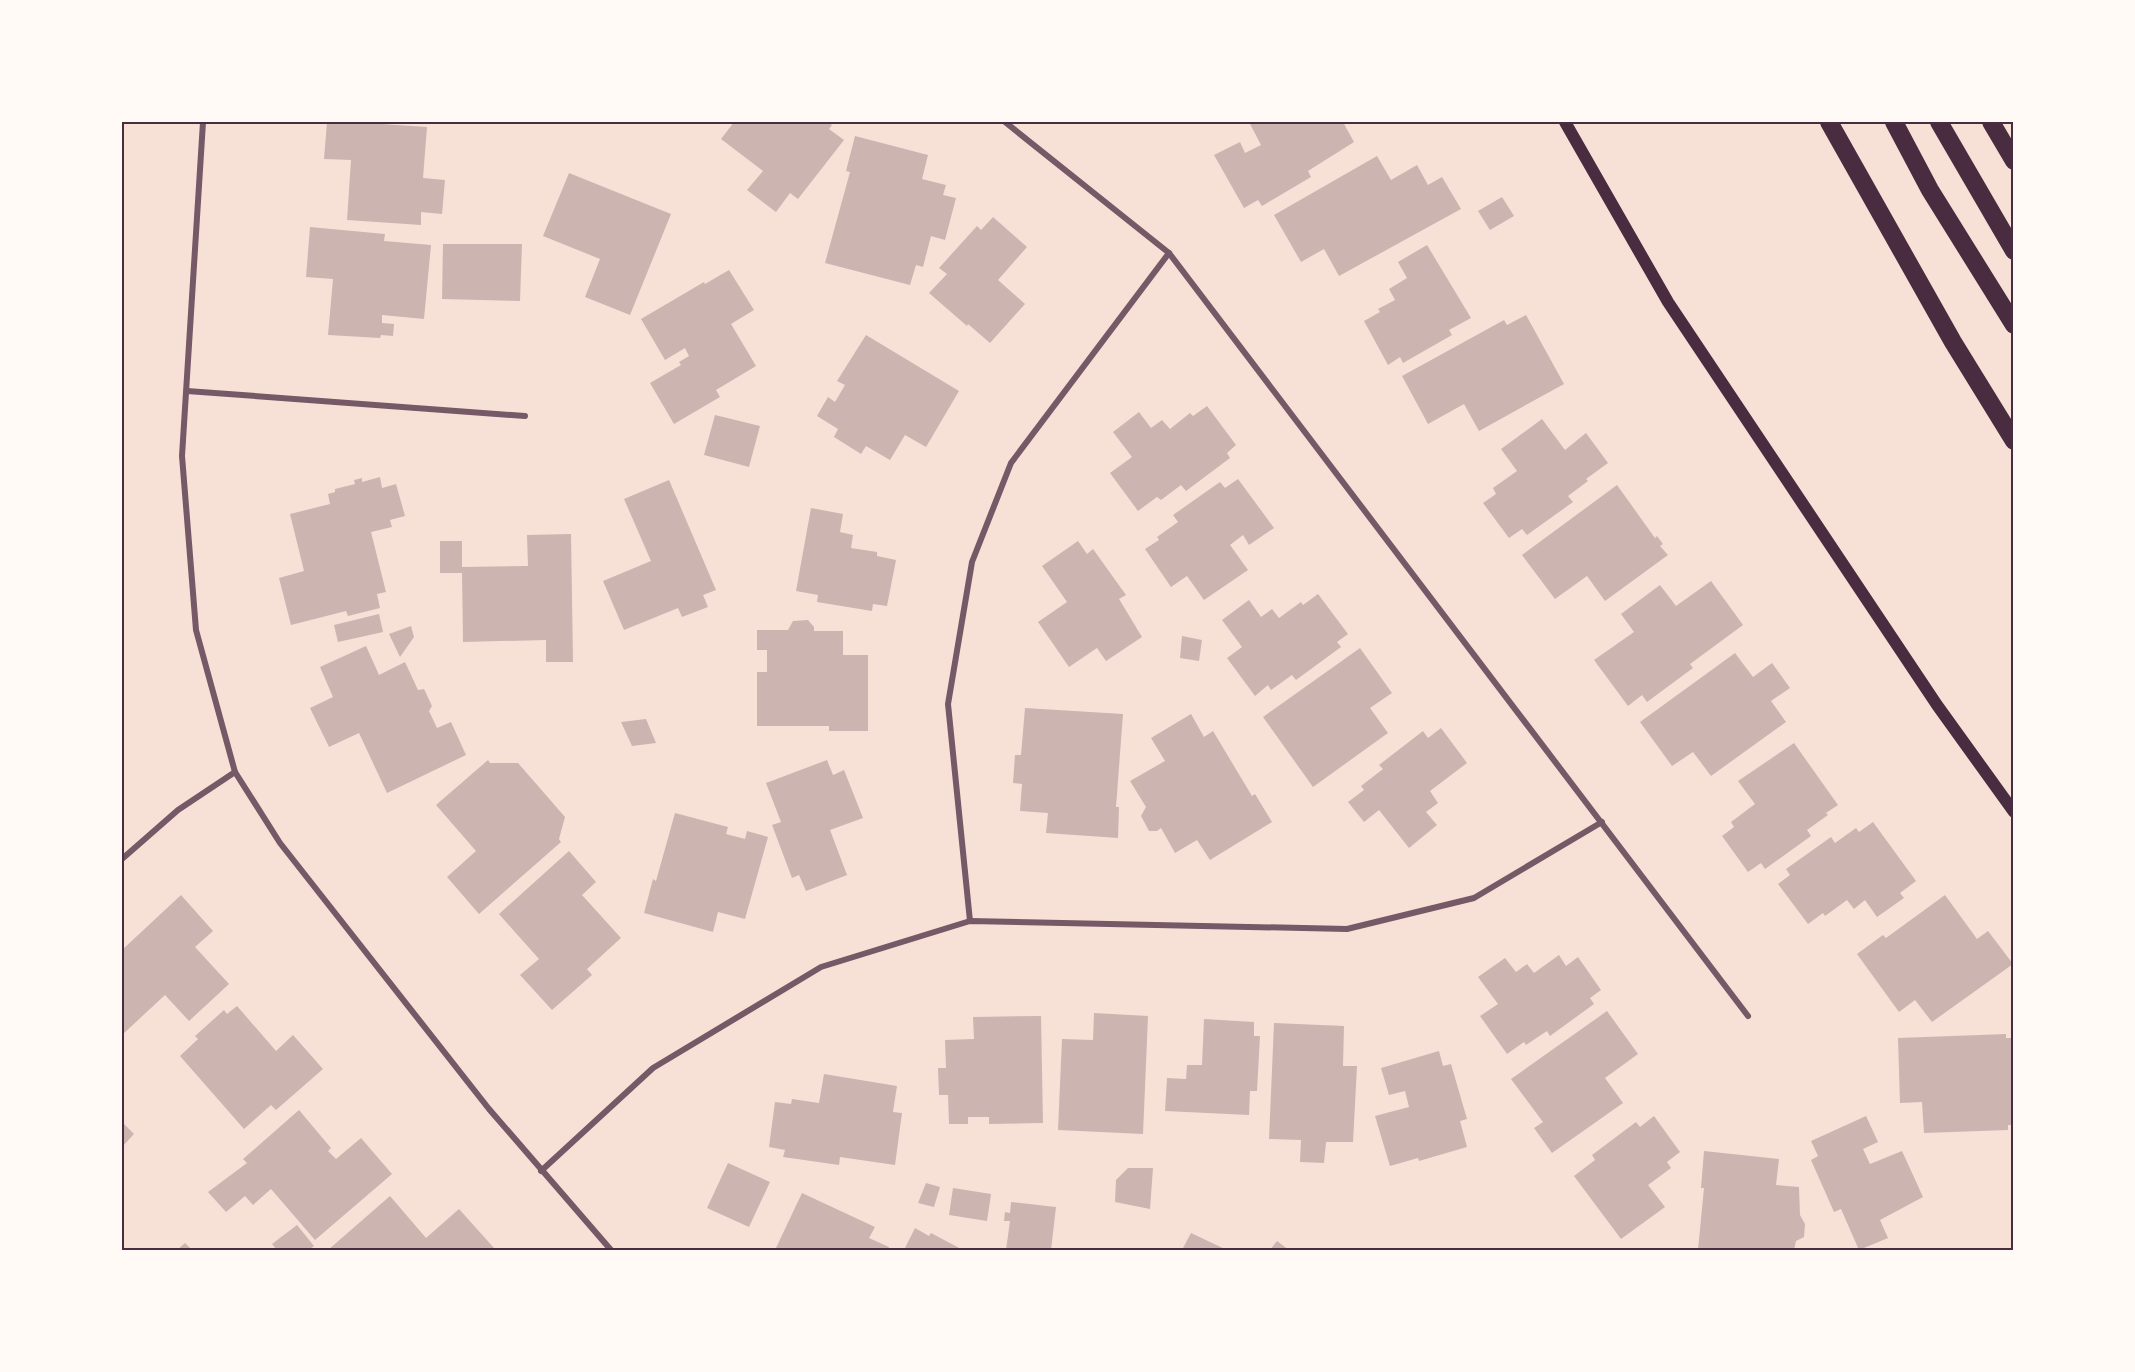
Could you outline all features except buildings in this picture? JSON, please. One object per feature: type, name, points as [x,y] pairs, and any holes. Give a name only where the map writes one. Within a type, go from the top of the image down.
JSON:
[{"type":"highway","points":[[1829,122],[1953,342],[2013,441]]},
{"type":"highway","points":[[1894,122],[1930,190],[2013,325]]},
{"type":"highway","points":[[1939,122],[2013,251]]},
{"type":"highway","points":[[1991,122],[2013,160]]},
{"type":"main road","points":[[1565,122],[1668,302],[1930,696],[2013,812]]},
{"type":"street","points":[[203,122],[182,456],[196,630],[235,772],[280,843],[489,1109],[611,1251]]},
{"type":"street","points":[[1005,122],[1169,254],[1748,1016]]},
{"type":"street","points":[[970,921],[948,704],[972,562],[1011,463],[1169,254]]},
{"type":"street","points":[[187,391],[525,416]]},
{"type":"street","points":[[122,859],[178,810],[235,772]]},
{"type":"street","points":[[541,1171],[653,1068],[820,967],[970,921],[1347,929],[1474,898],[1602,822]]}]
